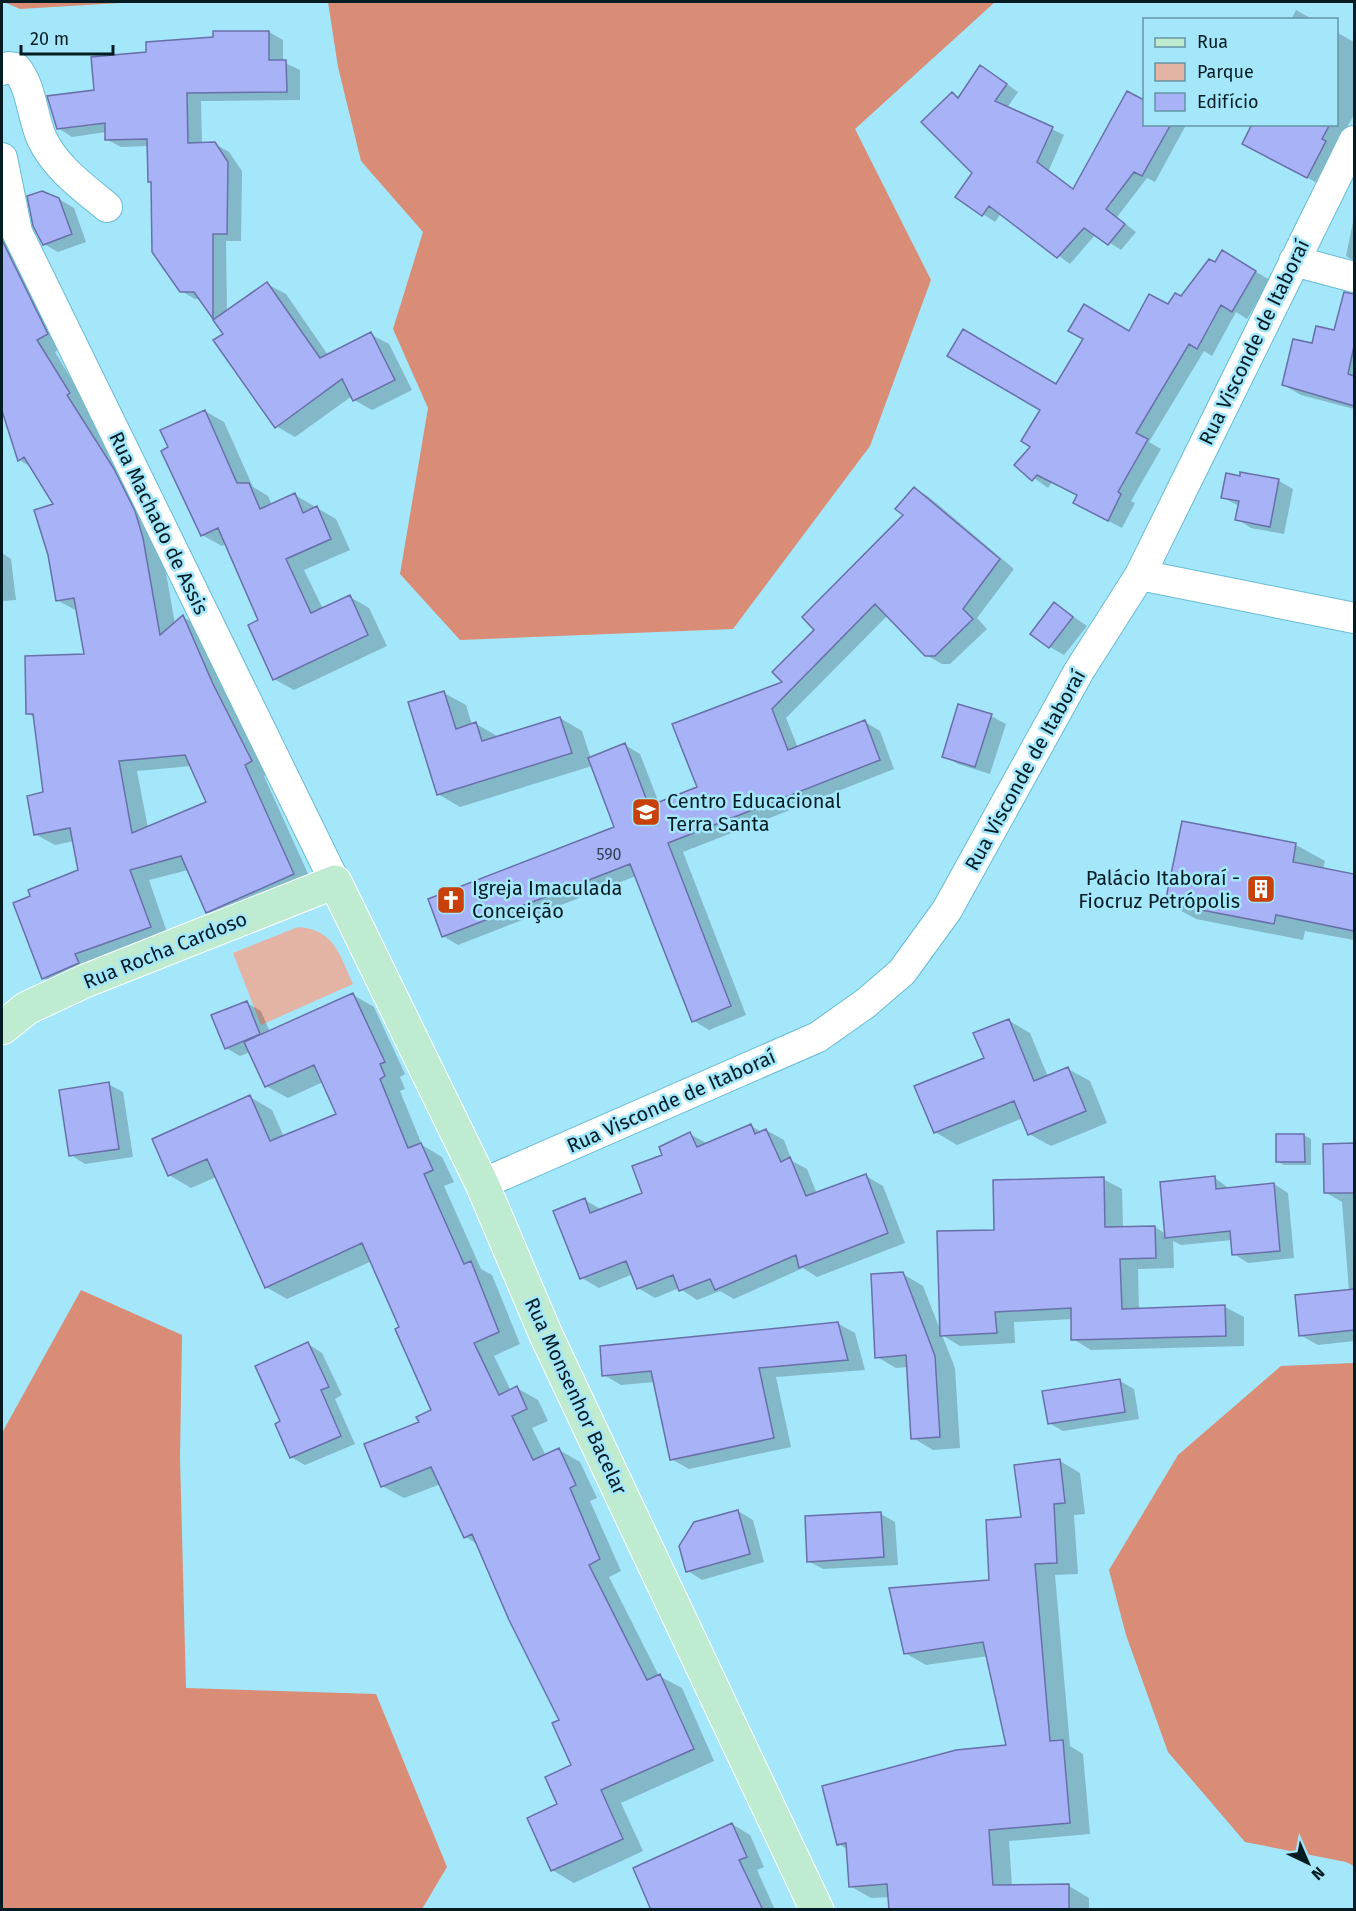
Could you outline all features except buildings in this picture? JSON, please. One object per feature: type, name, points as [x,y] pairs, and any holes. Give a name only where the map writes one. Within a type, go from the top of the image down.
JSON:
[{"type":"main road","name":"Rua Rocha Cardoso","points":[[2,1028],[27,1008],[84,981],[335,882]]},
{"type":"main road","name":"Rua Monsenhor Bacelar","points":[[335,882],[482,1184],[546,1335],[818,1910]]},
{"type":"street","points":[[2,70],[9,67],[16,68],[23,76],[34,116],[49,150],[60,167],[107,207]]},
{"type":"street","name":"Rua Visconde de Itaboraí","points":[[482,1184],[818,1037],[866,1003],[902,972],[947,910],[1079,671],[1140,575],[1354,141]]},
{"type":"street","name":"Rua Machado de Assis","points":[[2,158],[17,232],[335,882]]},
{"type":"street","points":[[1294,261],[1354,277]]},
{"type":"street","points":[[1140,575],[1354,618]]},
{"type":"green space","points":[[298,927],[310,929],[328,938],[339,954],[353,984],[261,1025],[233,953]]},
{"type":"shaded area","points":[[4,2],[136,2],[20,9]]},
{"type":"shaded area","points":[[328,2],[995,2],[855,129],[931,280],[870,446],[733,629],[460,640],[400,574],[428,408],[393,329],[423,232],[361,161],[338,67]]},
{"type":"shaded area","points":[[81,1290],[182,1335],[180,1457],[186,1688],[376,1694],[447,1867],[422,1909],[2,1909],[2,1433]]},
{"type":"shaded area","points":[[1354,1363],[1354,1866],[1346,1862],[1245,1842],[1168,1752],[1126,1635],[1109,1570],[1178,1455],[1281,1366]]},
{"type":"place","name":"Centro Educacional Terra Santa","points":[[646,812]]},
{"type":"place","name":"Palácio Itaboraí - Fiocruz Petrópolis","points":[[1261,889]]},
{"type":"place","name":"Igreja Imaculada Conceição","points":[[451,900]]}]
